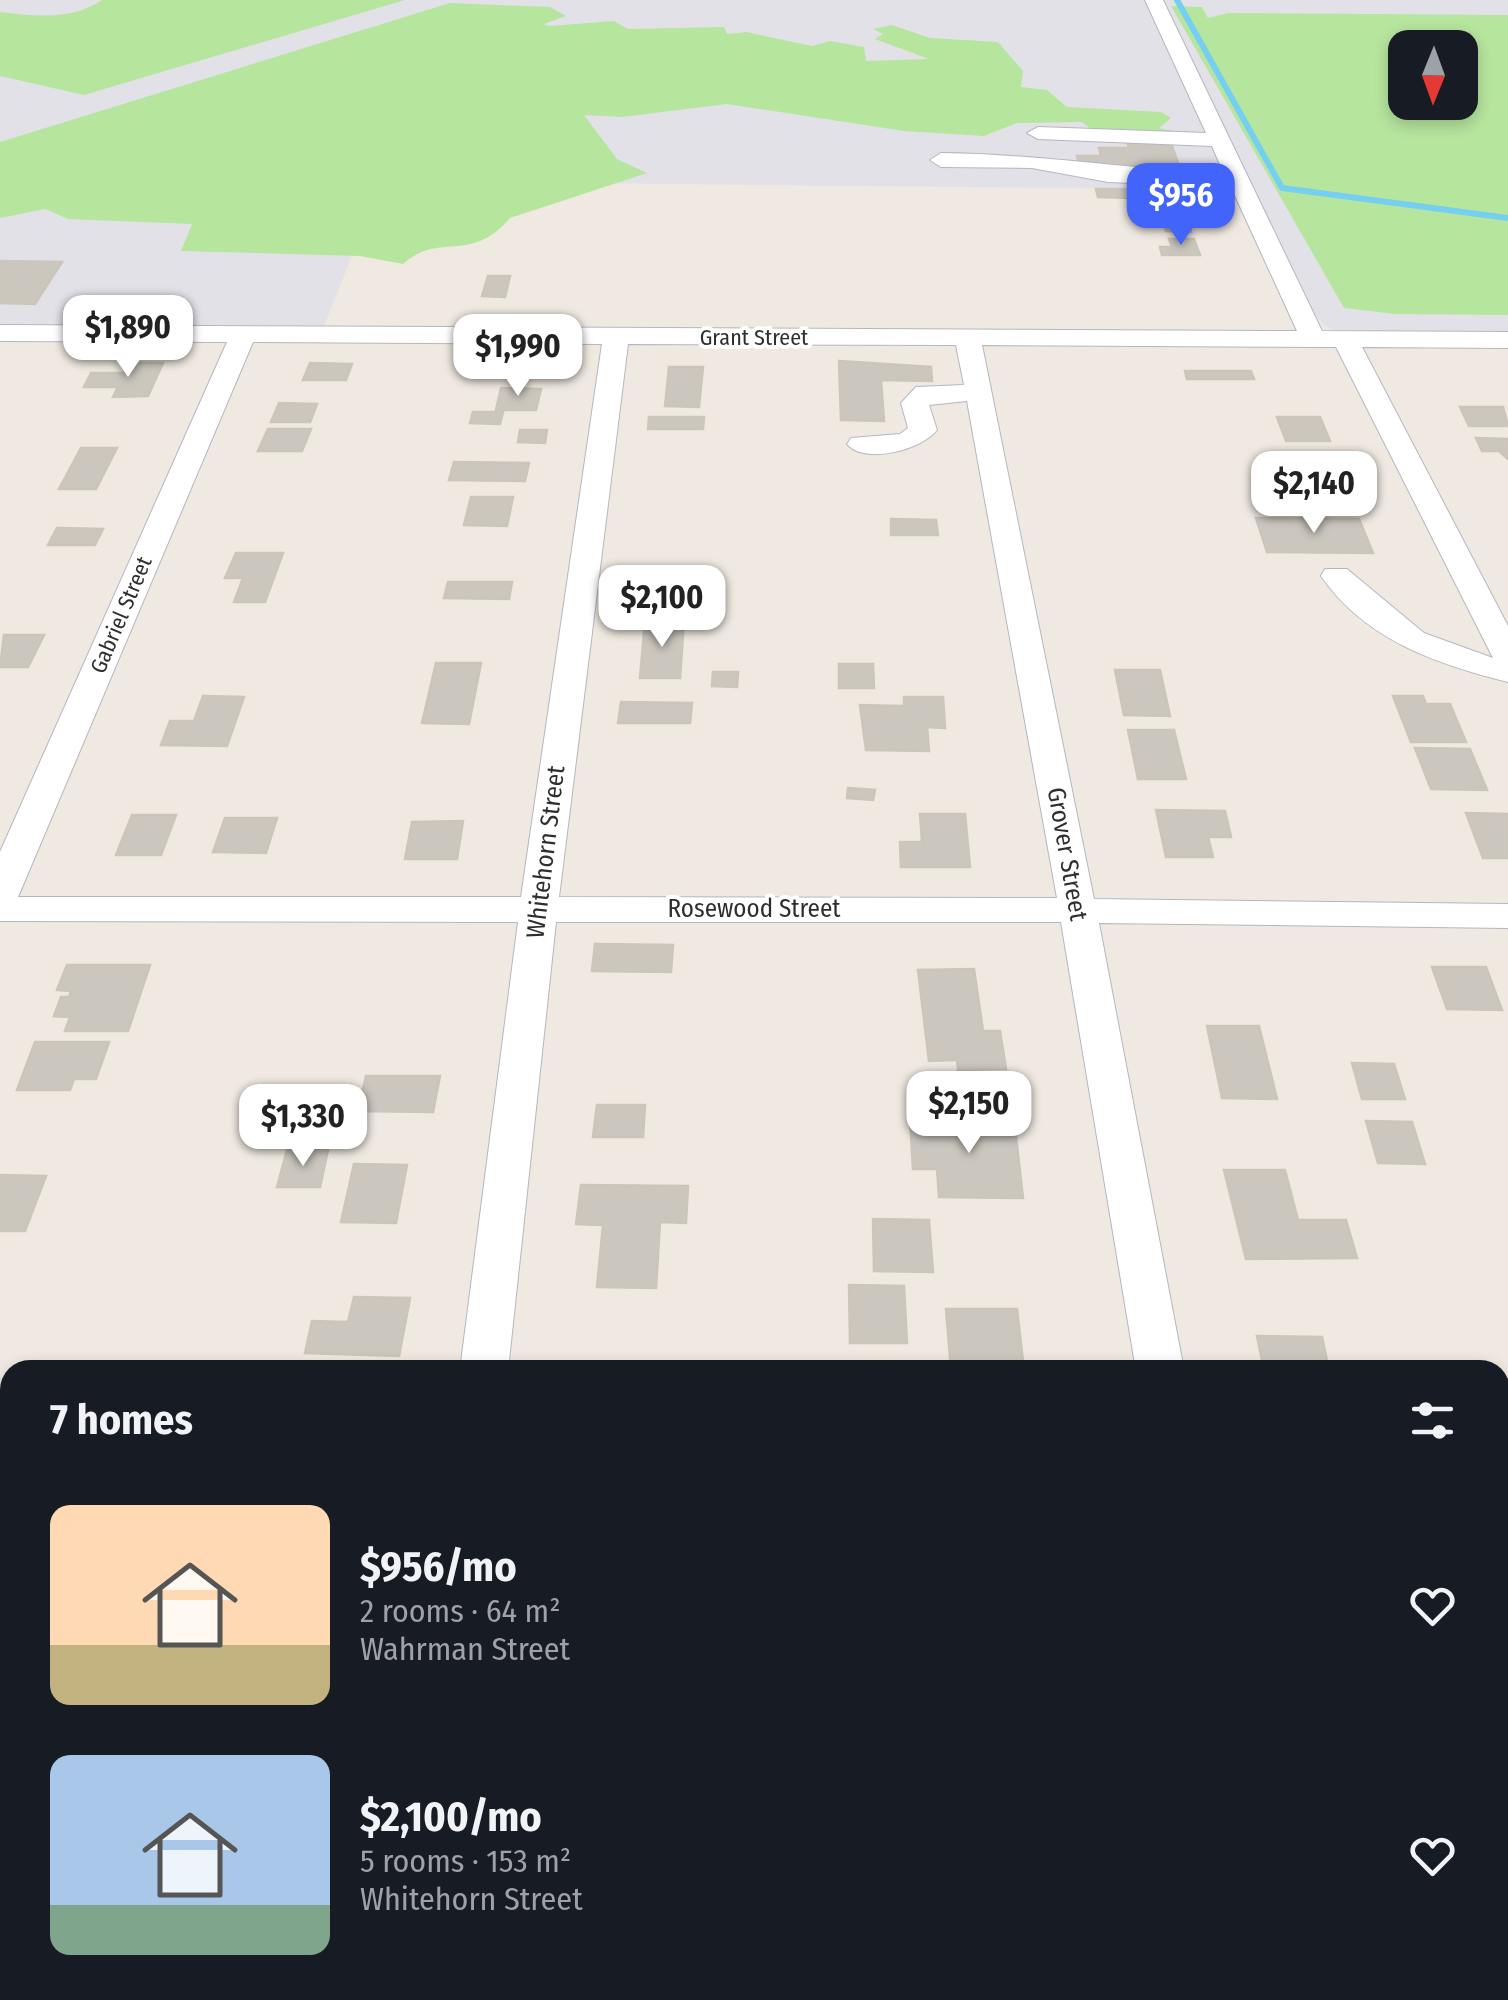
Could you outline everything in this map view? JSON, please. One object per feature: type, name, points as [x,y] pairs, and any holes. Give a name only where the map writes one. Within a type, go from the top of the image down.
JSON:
[{"type":"street","points":[[1154,0],[1313,339]]},
{"type":"street","points":[[1038,133],[1218,140]]},
{"type":"street","points":[[942,160],[1032,161],[1108,175],[1238,181]]},
{"type":"street","name":"Grant Street","points":[[0,333],[1508,340]]},
{"type":"street","name":"Gabriel Street","points":[[0,895],[243,334]]},
{"type":"street","name":"Whitehorn Street","points":[[485,1360],[539,909],[616,336]]},
{"type":"street","name":"Grover Street","points":[[968,338],[1078,911],[1158,1360]]},
{"type":"street","points":[[1346,339],[1508,657]]},
{"type":"street","points":[[860,444],[907,442],[923,430],[914,403],[926,393],[979,393]]},
{"type":"street","points":[[1336,576],[1390,629],[1444,657],[1508,672]]},
{"type":"street","name":"Rosewood Street","points":[[0,910],[1078,911],[1508,916]]},
{"type":"shaded area","points":[[0,0],[1508,0],[1508,337],[1337,331],[1325,326],[1308,307],[1256,190],[382,181],[322,331],[0,329]]},
{"type":"green space","points":[[102,0],[405,0],[84,95],[0,76],[0,12],[65,14]]},
{"type":"green space","points":[[450,3],[550,7],[566,16],[544,24],[549,26],[614,21],[628,29],[724,27],[727,34],[746,32],[812,46],[830,41],[864,47],[866,61],[929,59],[875,39],[883,34],[873,29],[892,25],[930,38],[998,42],[1023,71],[1021,87],[1047,90],[1067,107],[1161,112],[1171,118],[1159,128],[1191,135],[1102,138],[1082,122],[1017,123],[984,136],[904,131],[727,104],[622,117],[584,115],[617,159],[647,173],[510,218],[481,240],[416,254],[403,264],[360,256],[181,251],[192,224],[68,219],[45,209],[0,218],[0,142]]},
{"type":"green space","points":[[1171,6],[1202,7],[1208,18],[1228,13],[1508,15],[1508,315],[1395,314],[1344,308]]},
{"type":"building","points":[[1127,141],[1170,141],[1179,165],[1080,166],[1077,156],[1101,156],[1099,148],[1129,148]]},
{"type":"building","points":[[1096,189],[1128,189],[1130,198],[1098,197]]},
{"type":"building","points":[[1155,194],[1179,194],[1183,209],[1159,208]]},
{"type":"building","points":[[1161,216],[1186,216],[1191,232],[1166,231]]},
{"type":"building","points":[[1169,239],[1194,239],[1200,255],[1162,255],[1160,247],[1172,247]]},
{"type":"building","points":[[0,261],[62,262],[35,304],[0,303]]},
{"type":"building","points":[[488,276],[510,276],[505,297],[482,296]]},
{"type":"building","points":[[839,361],[931,367],[932,381],[881,380],[884,421],[841,420]]},
{"type":"building","points":[[130,363],[163,363],[148,396],[113,397],[118,387],[84,387],[91,373],[126,373]]},
{"type":"building","points":[[310,363],[352,364],[346,380],[303,380]]},
{"type":"building","points":[[669,367],[703,367],[699,407],[665,406]]},
{"type":"building","points":[[1185,371],[1251,371],[1254,379],[1187,379]]},
{"type":"building","points":[[501,388],[541,389],[536,410],[496,410]]},
{"type":"building","points":[[279,403],[317,404],[310,422],[271,422]]},
{"type":"building","points":[[1460,407],[1503,407],[1508,426],[1469,426]]},
{"type":"building","points":[[473,412],[503,412],[500,424],[470,423]]},
{"type":"building","points":[[649,417],[704,417],[703,429],[648,429]]},
{"type":"building","points":[[1277,417],[1320,417],[1330,441],[1286,441]]},
{"type":"building","points":[[268,429],[311,429],[302,451],[258,451]]},
{"type":"building","points":[[520,430],[547,430],[545,443],[518,442]]},
{"type":"building","points":[[1476,438],[1508,439],[1508,459],[1499,451],[1482,451]]},
{"type":"building","points":[[81,448],[117,448],[96,489],[59,489]]},
{"type":"building","points":[[1293,453],[1339,454],[1349,481],[1303,480]]},
{"type":"building","points":[[454,462],[529,463],[525,481],[449,480]]},
{"type":"building","points":[[471,497],[513,497],[507,526],[464,525]]},
{"type":"building","points":[[1256,518],[1359,519],[1373,553],[1267,552]]},
{"type":"building","points":[[891,519],[936,520],[938,535],[891,535]]},
{"type":"building","points":[[57,528],[103,529],[95,545],[48,545]]},
{"type":"building","points":[[236,553],[283,553],[265,602],[234,602],[243,578],[225,578]]},
{"type":"building","points":[[448,582],[512,582],[509,599],[444,598]]},
{"type":"building","points":[[645,621],[684,621],[680,678],[640,678]]},
{"type":"building","points":[[4,635],[44,635],[28,667],[0,667]]},
{"type":"building","points":[[436,663],[481,663],[469,724],[422,723]]},
{"type":"building","points":[[839,664],[873,664],[874,688],[839,688]]},
{"type":"building","points":[[1115,670],[1160,670],[1170,716],[1124,715]]},
{"type":"building","points":[[713,672],[738,672],[737,687],[712,686]]},
{"type":"building","points":[[203,696],[244,697],[227,746],[161,745],[170,721],[194,721]]},
{"type":"building","points":[[1393,696],[1423,696],[1426,704],[1450,704],[1466,742],[1411,742]]},
{"type":"building","points":[[904,697],[943,697],[945,728],[927,727],[929,751],[866,750],[860,705],[904,706]]},
{"type":"building","points":[[621,702],[692,703],[690,723],[618,723]]},
{"type":"building","points":[[1128,730],[1174,730],[1186,779],[1138,779]]},
{"type":"building","points":[[1415,748],[1470,749],[1487,790],[1431,789]]},
{"type":"building","points":[[848,788],[875,790],[873,800],[847,798]]},
{"type":"building","points":[[1156,810],[1225,811],[1231,837],[1208,837],[1213,857],[1166,857]]},
{"type":"building","points":[[1466,813],[1508,814],[1508,858],[1483,858]]},
{"type":"building","points":[[920,814],[965,814],[970,867],[901,867],[900,842],[922,842]]},
{"type":"building","points":[[132,815],[176,815],[161,855],[116,855]]},
{"type":"building","points":[[225,818],[277,818],[266,853],[213,852]]},
{"type":"building","points":[[463,821],[457,859],[405,859],[412,822]]},
{"type":"building","points":[[595,944],[673,945],[671,972],[592,971]]},
{"type":"building","points":[[67,965],[150,965],[128,1031],[65,1031],[70,1017],[54,1016],[61,997],[69,997],[71,991],[57,990]]},
{"type":"building","points":[[1432,967],[1486,967],[1502,1010],[1447,1009]]},
{"type":"building","points":[[974,969],[983,1031],[1000,1031],[1006,1069],[958,1070],[957,1060],[929,1061],[918,970]]},
{"type":"building","points":[[1207,1026],[1259,1026],[1277,1099],[1222,1098]]},
{"type":"building","points":[[35,1042],[109,1042],[96,1079],[74,1079],[70,1090],[17,1090]]},
{"type":"building","points":[[1352,1063],[1394,1064],[1405,1099],[1362,1099]]},
{"type":"building","points":[[366,1076],[440,1076],[433,1112],[358,1111]]},
{"type":"building","points":[[597,1105],[645,1105],[643,1137],[593,1137]]},
{"type":"building","points":[[910,1118],[1014,1119],[1023,1198],[939,1197],[937,1169],[913,1169]]},
{"type":"building","points":[[1366,1121],[1412,1122],[1425,1164],[1378,1163]]},
{"type":"building","points":[[287,1150],[328,1150],[320,1187],[277,1187]]},
{"type":"building","points":[[354,1164],[407,1165],[396,1223],[341,1222]]},
{"type":"building","points":[[1224,1170],[1285,1170],[1298,1220],[1346,1220],[1357,1258],[1246,1259]]},
{"type":"building","points":[[0,1175],[46,1176],[25,1231],[0,1231]]},
{"type":"building","points":[[581,1185],[688,1186],[686,1223],[660,1222],[656,1288],[597,1287],[603,1225],[576,1224]]},
{"type":"building","points":[[873,1219],[929,1220],[933,1272],[874,1271]]},
{"type":"building","points":[[849,1285],[904,1286],[907,1343],[850,1343]]},
{"type":"building","points":[[354,1297],[410,1298],[399,1356],[305,1353],[312,1321],[348,1322]]},
{"type":"building","points":[[946,1309],[1017,1309],[1023,1360],[950,1360]]},
{"type":"building","points":[[1257,1336],[1322,1337],[1327,1360],[1262,1360]]},
{"type":"waterway","points":[[1177,0],[1282,188],[1508,218]]}]
